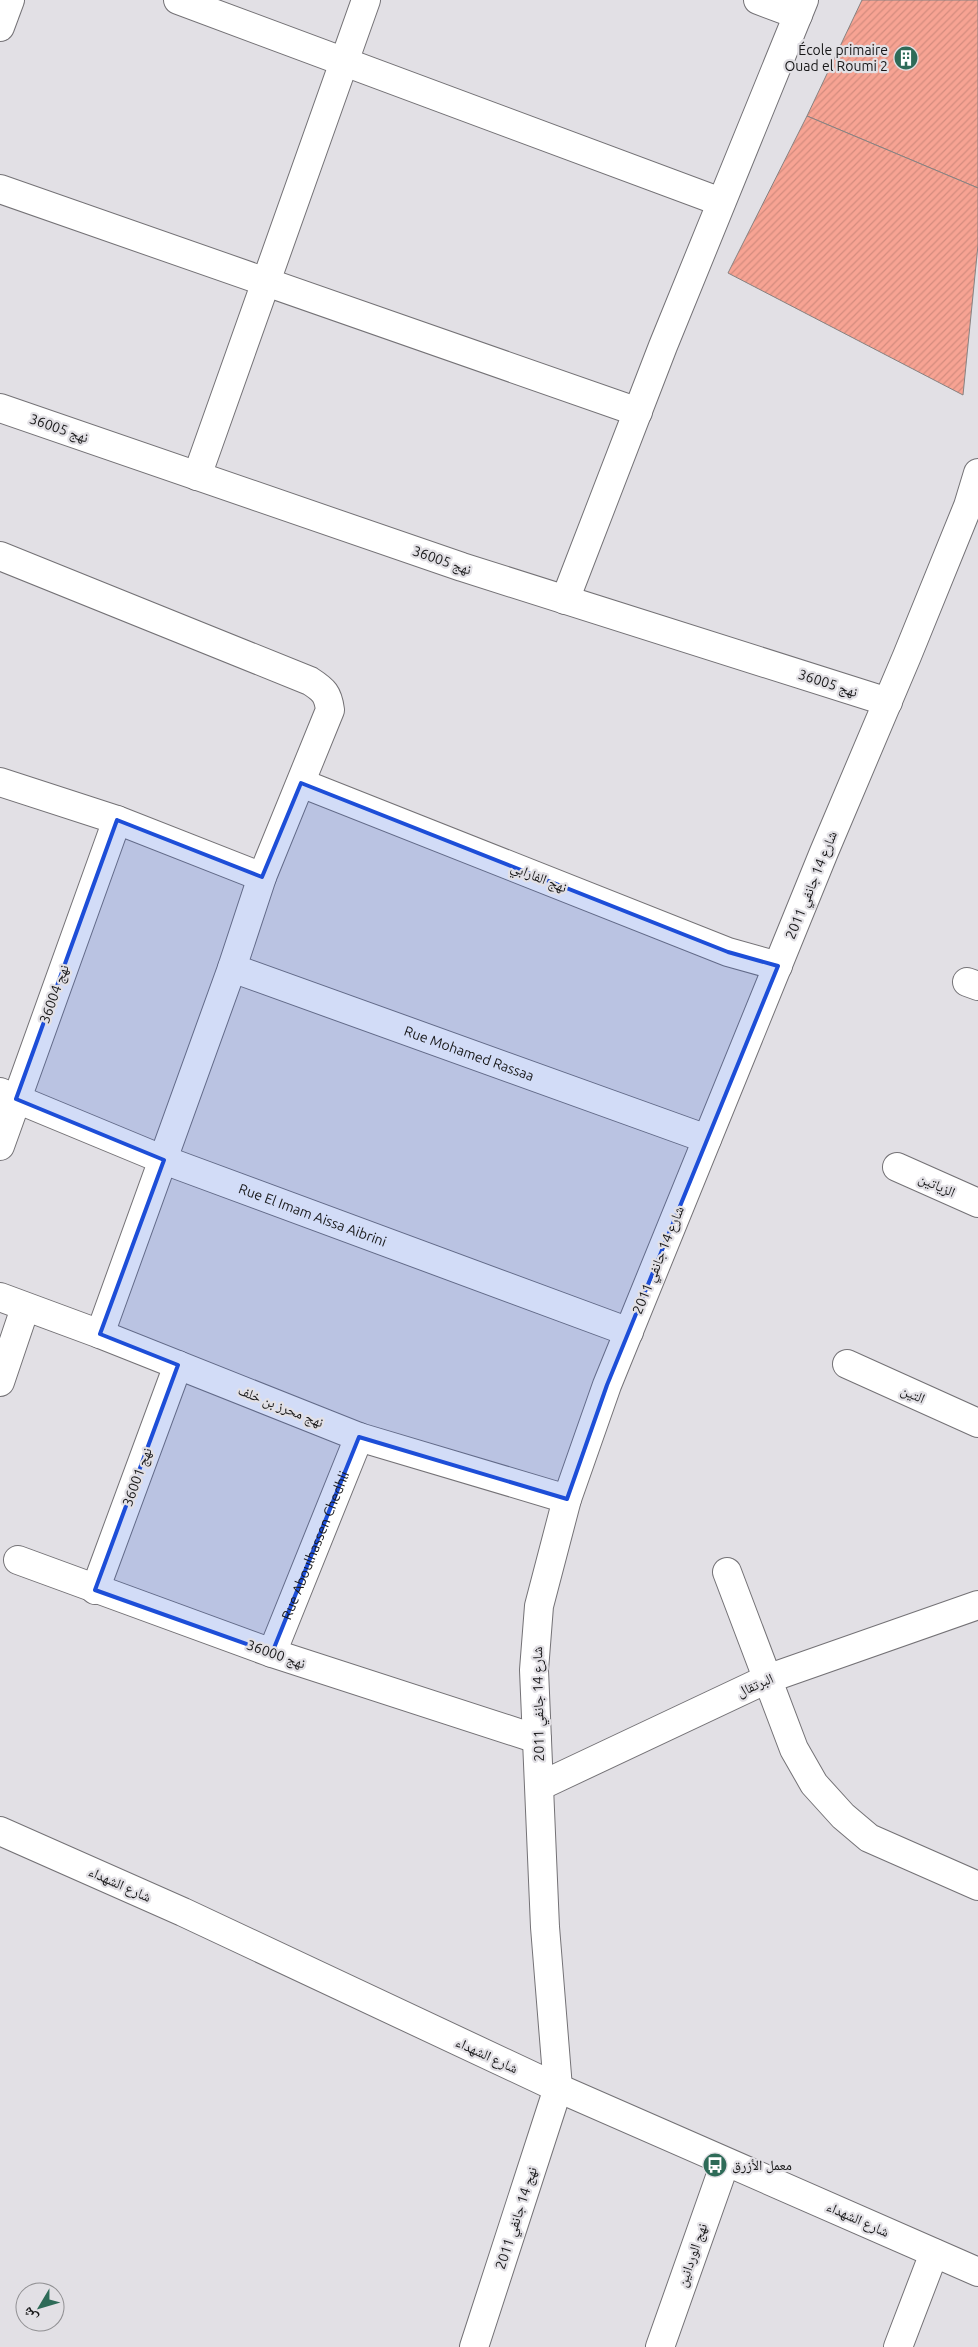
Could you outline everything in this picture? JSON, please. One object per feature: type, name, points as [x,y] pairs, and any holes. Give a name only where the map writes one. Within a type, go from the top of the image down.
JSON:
[{"type":"street","points":[[0,27],[10,0]]},
{"type":"street","points":[[178,0],[721,202]]},
{"type":"street","points":[[197,476],[366,0]]},
{"type":"street","points":[[565,600],[721,202],[801,7],[758,0]]},
{"type":"street","points":[[0,189],[638,412]]},
{"type":"street","name":"نهج 36005","points":[[0,408],[565,600],[888,702]]},
{"type":"street","name":"شارع 14 جانفي 2011","points":[[558,2088],[545,1927],[534,1670],[540,1606],[567,1499],[629,1332],[706,1139],[965,515],[978,473]]},
{"type":"street","points":[[0,556],[310,681],[329,698],[330,710],[262,878],[164,1160],[100,1334]]},
{"type":"street","points":[[0,782],[113,831],[262,878]]},
{"type":"street","name":"نهج الفارابي","points":[[301,783],[728,952],[778,966]]},
{"type":"street","name":"نهج 36004","points":[[0,1146],[8,1096],[113,831]]},
{"type":"street","name":"Rue Mohamed Rassaa","points":[[232,968],[706,1139]]},
{"type":"street","name":"Rue El Imam Aissa Aibrini","points":[[8,1096],[164,1160],[629,1332]]},
{"type":"street","name":"الزياتين","points":[[897,1167],[978,1203]]},
{"type":"street","name":"نهج محرز بن خلف","points":[[0,1298],[100,1334],[359,1437],[567,1499]]},
{"type":"street","points":[[0,1382],[25,1308]]},
{"type":"street","name":"التين","points":[[847,1364],[978,1423]]},
{"type":"street","name":"نهج 36001","points":[[95,1590],[178,1365]]},
{"type":"street","name":"Rue Aboulhassen Chedhli","points":[[272,1653],[359,1437]]},
{"type":"street","name":"نهج 36000","points":[[18,1560],[95,1590],[272,1653],[537,1739]]},
{"type":"street","points":[[727,1572],[794,1749],[814,1784],[843,1816],[869,1838],[978,1886]]},
{"type":"street","name":"البرتقال","points":[[540,1786],[767,1679],[978,1604]]},
{"type":"street","name":"شارع الشهداء","points":[[0,1831],[183,1912],[558,2088],[978,2272]]},
{"type":"street","name":"نهج 14 جانفي 2011","points":[[474,2347],[558,2088]]},
{"type":"street","name":"نهج الوردانين","points":[[660,2347],[725,2162]]},
{"type":"street","points":[[898,2347],[934,2253]]},
{"type":"highlighted area","points":[[301,783],[728,952],[778,966],[607,1385],[567,1499],[359,1437],[272,1653],[95,1590],[178,1365],[100,1334],[164,1160],[16,1099],[117,820],[262,877]]},
{"type":"building","name":"École primaire Ouad el Roumi 2","points":[[862,0],[978,0],[978,188],[807,116]]},
{"type":"building","points":[[807,116],[978,188],[978,245],[963,395],[728,273]]},
{"type":"place","name":"École primaire Ouad el Roumi 2","points":[[906,58]]},
{"type":"place","name":"معمل الأزرق","points":[[715,2165]]}]
